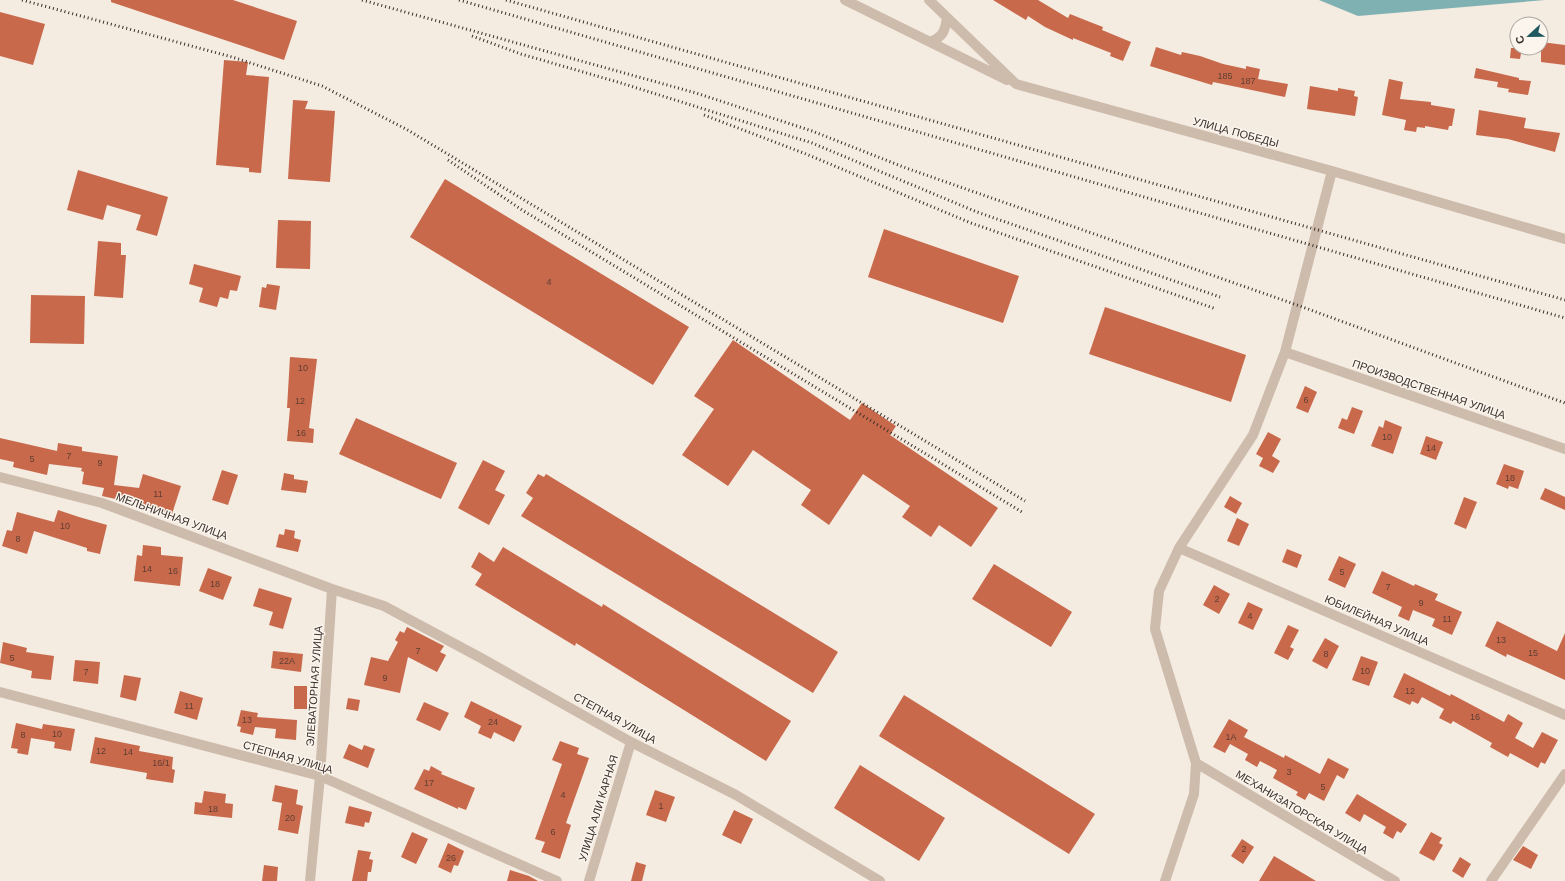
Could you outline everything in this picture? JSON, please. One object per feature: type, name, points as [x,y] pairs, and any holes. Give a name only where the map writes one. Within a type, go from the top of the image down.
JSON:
[{"type":"street","points":[[845,0],[1016,84]]},
{"type":"street","name":"УЛИЦА ПОБЕДЫ","points":[[928,0],[1016,84],[1332,171],[1565,240]]},
{"type":"street","points":[[930,42],[939,38],[945,32],[947,18]]},
{"type":"street","points":[[1165,881],[1194,794],[1196,763],[1155,629],[1159,591],[1179,548],[1253,435],[1285,352],[1332,171]]},
{"type":"street","name":"ПРОИЗВОДСТВЕННАЯ УЛИЦА","points":[[1285,352],[1565,449]]},
{"type":"street","name":"МЕЛЬНИЧНАЯ УЛИЦА","points":[[0,477],[102,503],[332,589]]},
{"type":"street","name":"ЮБИЛЕЙНАЯ УЛИЦА","points":[[1179,548],[1565,715]]},
{"type":"street","name":"СТЕПНАЯ УЛИЦА","points":[[332,589],[384,606],[481,658],[631,742],[736,795],[880,881]]},
{"type":"street","name":"ЭЛЕВАТОРНАЯ УЛИЦА","points":[[310,881],[320,776],[332,589]]},
{"type":"street","name":"СТЕПНАЯ УЛИЦА","points":[[0,692],[320,776],[557,881]]},
{"type":"street","name":"УЛИЦА АЛИ КАРНАЯ","points":[[588,881],[631,742]]},
{"type":"street","name":"МЕХАНИЗАТОРСКАЯ УЛИЦА","points":[[1196,763],[1395,881]]},
{"type":"street","points":[[1491,881],[1565,774]]},
{"type":"water","points":[[1319,0],[1545,0],[1358,16]]},
{"type":"building","points":[[111,0],[233,0],[297,21],[284,60],[111,2]]},
{"type":"building","points":[[993,0],[1038,0],[1068,18],[1070,14],[1103,27],[1102,30],[1131,42],[1123,61],[1110,56],[1111,53],[1073,38],[1073,40],[1045,27],[1028,16],[1026,20]]},
{"type":"building","points":[[0,12],[45,24],[33,65],[0,56]]},
{"type":"building","points":[[1549,43],[1565,45],[1565,65],[1541,62],[1541,56],[1549,56]]},
{"type":"building","points":[[1156,47],[1181,55],[1182,52],[1246,69],[1246,66],[1260,69],[1258,79],[1288,84],[1285,97],[1213,82],[1212,85],[1150,66]]},
{"type":"building","points":[[1510,56],[1521,56],[1520,59],[1510,58]]},
{"type":"building","points":[[224,60],[248,62],[246,75],[269,77],[261,173],[249,172],[249,168],[216,165]]},
{"type":"building","points":[[1476,68],[1519,78],[1519,80],[1531,81],[1528,95],[1508,92],[1509,89],[1497,87],[1498,82],[1474,78]]},
{"type":"building","points":[[1389,79],[1403,82],[1400,99],[1431,102],[1431,105],[1455,109],[1452,126],[1449,126],[1448,130],[1425,126],[1425,128],[1417,127],[1416,132],[1404,130],[1406,120],[1382,115]]},
{"type":"building","points":[[1310,86],[1338,91],[1338,88],[1355,91],[1354,96],[1358,97],[1355,116],[1307,109]]},
{"type":"building","points":[[293,100],[308,101],[305,109],[335,111],[330,182],[288,179]]},
{"type":"building","points":[[1479,110],[1526,118],[1524,128],[1560,133],[1555,152],[1508,139],[1476,135]]},
{"type":"building","points":[[78,170],[168,197],[157,236],[136,230],[141,215],[107,205],[103,220],[67,210]]},
{"type":"building","points":[[445,179],[689,327],[653,385],[410,237]]},
{"type":"building","points":[[278,220],[311,221],[310,269],[276,268]]},
{"type":"building","points":[[884,229],[1019,276],[1003,323],[868,277]]},
{"type":"building","points":[[98,241],[121,243],[121,255],[126,255],[123,298],[94,296]]},
{"type":"building","points":[[194,264],[241,276],[237,291],[230,290],[228,299],[220,297],[217,307],[199,302],[203,288],[189,284]]},
{"type":"building","points":[[267,284],[280,286],[276,310],[259,307],[262,287],[266,288]]},
{"type":"building","points":[[31,295],[85,296],[84,344],[30,343]]},
{"type":"building","points":[[1105,307],[1246,355],[1231,402],[1089,354]]},
{"type":"building","points":[[733,340],[850,420],[862,403],[896,426],[890,435],[998,508],[971,547],[939,525],[931,537],[902,517],[910,506],[863,474],[829,525],[801,505],[811,490],[753,450],[728,486],[682,455],[714,409],[694,396]]},
{"type":"building","points":[[290,357],[317,359],[309,428],[314,429],[313,443],[287,441],[290,408],[287,408]]},
{"type":"building","points":[[1305,386],[1317,392],[1308,413],[1296,408]]},
{"type":"building","points":[[1352,407],[1363,411],[1354,434],[1338,428],[1342,418],[1347,420]]},
{"type":"building","points":[[356,418],[457,463],[441,499],[339,454]]},
{"type":"building","points":[[1385,420],[1402,427],[1393,454],[1371,446],[1379,426],[1383,428]]},
{"type":"building","points":[[1268,432],[1281,439],[1272,456],[1280,461],[1273,473],[1259,466],[1263,458],[1256,454]]},
{"type":"building","points":[[1426,436],[1443,442],[1436,460],[1420,454]]},
{"type":"building","points":[[0,438],[57,451],[58,443],[82,447],[82,451],[118,456],[114,485],[139,488],[143,474],[181,486],[172,514],[121,498],[120,500],[102,496],[104,488],[82,484],[84,472],[81,471],[82,468],[49,464],[47,475],[13,467],[14,462],[0,459]]},
{"type":"building","points":[[483,460],[505,471],[495,490],[505,495],[489,525],[458,508]]},
{"type":"building","points":[[1504,464],[1524,471],[1518,489],[1509,486],[1508,489],[1496,484]]},
{"type":"building","points":[[222,470],[238,475],[228,505],[212,500]]},
{"type":"building","points":[[284,473],[294,475],[294,479],[308,481],[306,493],[281,490]]},
{"type":"building","points":[[538,474],[544,477],[546,474],[838,652],[813,693],[521,516],[533,498],[526,493]]},
{"type":"building","points":[[1545,488],[1565,497],[1565,510],[1540,499]]},
{"type":"building","points":[[1230,496],[1242,503],[1236,514],[1224,507]]},
{"type":"building","points":[[1464,497],[1477,502],[1466,529],[1454,524]]},
{"type":"building","points":[[58,510],[107,525],[100,554],[87,551],[87,548],[34,531],[27,554],[2,546],[7,530],[12,531],[17,512],[54,522]]},
{"type":"building","points":[[1237,518],[1249,524],[1239,546],[1227,541]]},
{"type":"building","points":[[285,529],[295,531],[294,538],[301,540],[298,552],[276,547],[279,534],[284,535]]},
{"type":"building","points":[[143,545],[161,547],[161,555],[183,557],[180,586],[134,581],[137,555],[142,556]]},
{"type":"building","points":[[503,547],[602,607],[603,604],[791,721],[766,761],[576,643],[575,646],[475,585],[482,574],[471,567],[479,552],[494,562]]},
{"type":"building","points":[[1287,549],[1302,555],[1297,568],[1282,562]]},
{"type":"building","points":[[1339,556],[1356,564],[1345,588],[1328,580]]},
{"type":"building","points":[[994,564],[1072,612],[1051,647],[972,599]]},
{"type":"building","points":[[208,568],[232,577],[223,600],[199,591]]},
{"type":"building","points":[[1382,571],[1414,586],[1415,584],[1438,594],[1435,600],[1462,612],[1452,635],[1432,626],[1435,619],[1413,610],[1409,621],[1398,616],[1402,607],[1372,593]]},
{"type":"building","points":[[1214,585],[1230,594],[1219,614],[1203,605]]},
{"type":"building","points":[[259,588],[292,598],[283,629],[269,625],[273,612],[253,606]]},
{"type":"building","points":[[1248,602],[1263,609],[1253,630],[1238,623]]},
{"type":"building","points":[[1497,621],[1557,651],[1565,633],[1565,680],[1507,654],[1506,657],[1485,646]]},
{"type":"building","points":[[1288,625],[1299,630],[1290,647],[1294,649],[1288,660],[1274,653]]},
{"type":"building","points":[[407,627],[444,646],[440,652],[446,655],[437,672],[408,657],[400,693],[364,685],[371,657],[388,661],[398,642],[395,640],[400,631],[404,633]]},
{"type":"building","points":[[1325,638],[1339,646],[1327,669],[1312,661]]},
{"type":"building","points":[[3,642],[27,648],[26,652],[54,656],[51,680],[31,678],[32,671],[0,663]]},
{"type":"building","points":[[273,651],[303,654],[301,672],[271,668]]},
{"type":"building","points":[[1361,656],[1378,662],[1369,686],[1352,680]]},
{"type":"building","points":[[75,660],[100,662],[98,684],[73,681]]},
{"type":"building","points":[[1404,673],[1450,696],[1451,694],[1504,722],[1508,714],[1523,723],[1515,738],[1533,748],[1542,732],[1558,740],[1545,764],[1541,762],[1538,768],[1510,753],[1508,757],[1490,747],[1492,743],[1453,721],[1451,724],[1439,718],[1444,709],[1422,697],[1418,704],[1412,701],[1410,705],[1393,697]]},
{"type":"building","points":[[124,675],[141,678],[136,701],[120,697]]},
{"type":"building","points":[[294,686],[307,686],[307,709],[294,709]]},
{"type":"building","points":[[180,691],[203,698],[197,720],[174,713]]},
{"type":"building","points":[[904,695],[1095,814],[1069,854],[879,736]]},
{"type":"building","points":[[348,698],[360,700],[358,711],[346,709]]},
{"type":"building","points":[[471,701],[522,726],[514,742],[494,732],[491,739],[478,733],[481,726],[464,717]]},
{"type":"building","points":[[424,702],[449,713],[440,731],[416,720]]},
{"type":"building","points":[[241,710],[258,713],[257,717],[297,720],[296,740],[275,738],[276,729],[255,727],[253,735],[240,732],[241,727],[237,726]]},
{"type":"building","points":[[1229,719],[1248,730],[1244,737],[1284,758],[1285,755],[1320,774],[1328,758],[1349,769],[1344,779],[1337,775],[1324,801],[1309,793],[1305,800],[1296,795],[1298,792],[1273,778],[1277,770],[1260,761],[1257,767],[1245,760],[1248,754],[1230,744],[1225,753],[1213,747]]},
{"type":"building","points":[[16,723],[42,729],[43,724],[75,729],[71,751],[54,748],[55,742],[31,738],[28,755],[17,753],[18,749],[11,748]]},
{"type":"building","points":[[95,737],[140,746],[139,751],[173,757],[172,769],[175,770],[173,783],[146,779],[147,773],[90,763]]},
{"type":"building","points":[[560,741],[579,748],[577,754],[589,758],[566,823],[571,825],[560,859],[541,852],[545,842],[535,839],[562,764],[552,760]]},
{"type":"building","points":[[349,744],[362,750],[364,745],[375,749],[368,768],[343,758]]},
{"type":"building","points":[[860,765],[945,818],[919,861],[834,808]]},
{"type":"building","points":[[431,766],[442,772],[441,774],[475,788],[466,810],[458,807],[458,809],[414,789],[424,769],[429,771]]},
{"type":"building","points":[[275,785],[298,790],[296,804],[303,806],[298,834],[278,830],[282,803],[272,801]]},
{"type":"building","points":[[655,790],[675,797],[666,822],[646,815]]},
{"type":"building","points":[[204,791],[226,794],[225,803],[233,804],[232,818],[194,814],[195,802],[202,803]]},
{"type":"building","points":[[1357,794],[1407,824],[1401,833],[1397,831],[1393,839],[1383,833],[1386,827],[1364,814],[1360,822],[1345,813]]},
{"type":"building","points":[[349,806],[372,812],[369,823],[365,822],[364,827],[345,823]]},
{"type":"building","points":[[734,810],[753,819],[741,844],[722,835]]},
{"type":"building","points":[[412,832],[428,839],[416,864],[401,857]]},
{"type":"building","points":[[1431,832],[1442,838],[1439,843],[1443,845],[1434,861],[1419,853]]},
{"type":"building","points":[[1242,839],[1254,847],[1243,864],[1231,856]]},
{"type":"building","points":[[448,843],[464,851],[458,866],[454,865],[451,873],[438,867]]},
{"type":"building","points":[[1523,846],[1538,855],[1531,869],[1513,860]]},
{"type":"building","points":[[358,850],[371,852],[369,859],[373,860],[371,872],[368,872],[367,881],[352,881]]},
{"type":"building","points":[[1274,856],[1316,881],[1259,881]]},
{"type":"building","points":[[1460,857],[1471,864],[1463,878],[1452,871]]},
{"type":"building","points":[[636,862],[646,865],[642,881],[631,881]]},
{"type":"building","points":[[264,865],[278,867],[277,881],[262,881]]},
{"type":"building","points":[[510,870],[529,876],[538,881],[507,881]]},
{"type":"railway","points":[[22,0],[232,57],[322,86],[406,129],[1025,501]]},
{"type":"railway","points":[[362,0],[696,93],[812,131],[906,168],[1297,305],[1565,403]]},
{"type":"railway","points":[[459,0],[1565,318]]},
{"type":"railway","points":[[506,0],[1565,300]]},
{"type":"railway","points":[[472,36],[521,54],[621,83],[812,143],[977,212],[1220,297]]},
{"type":"railway","points":[[704,115],[806,154],[971,223],[1216,309]]},
{"type":"railway","points":[[448,160],[522,210],[1022,512]]}]
